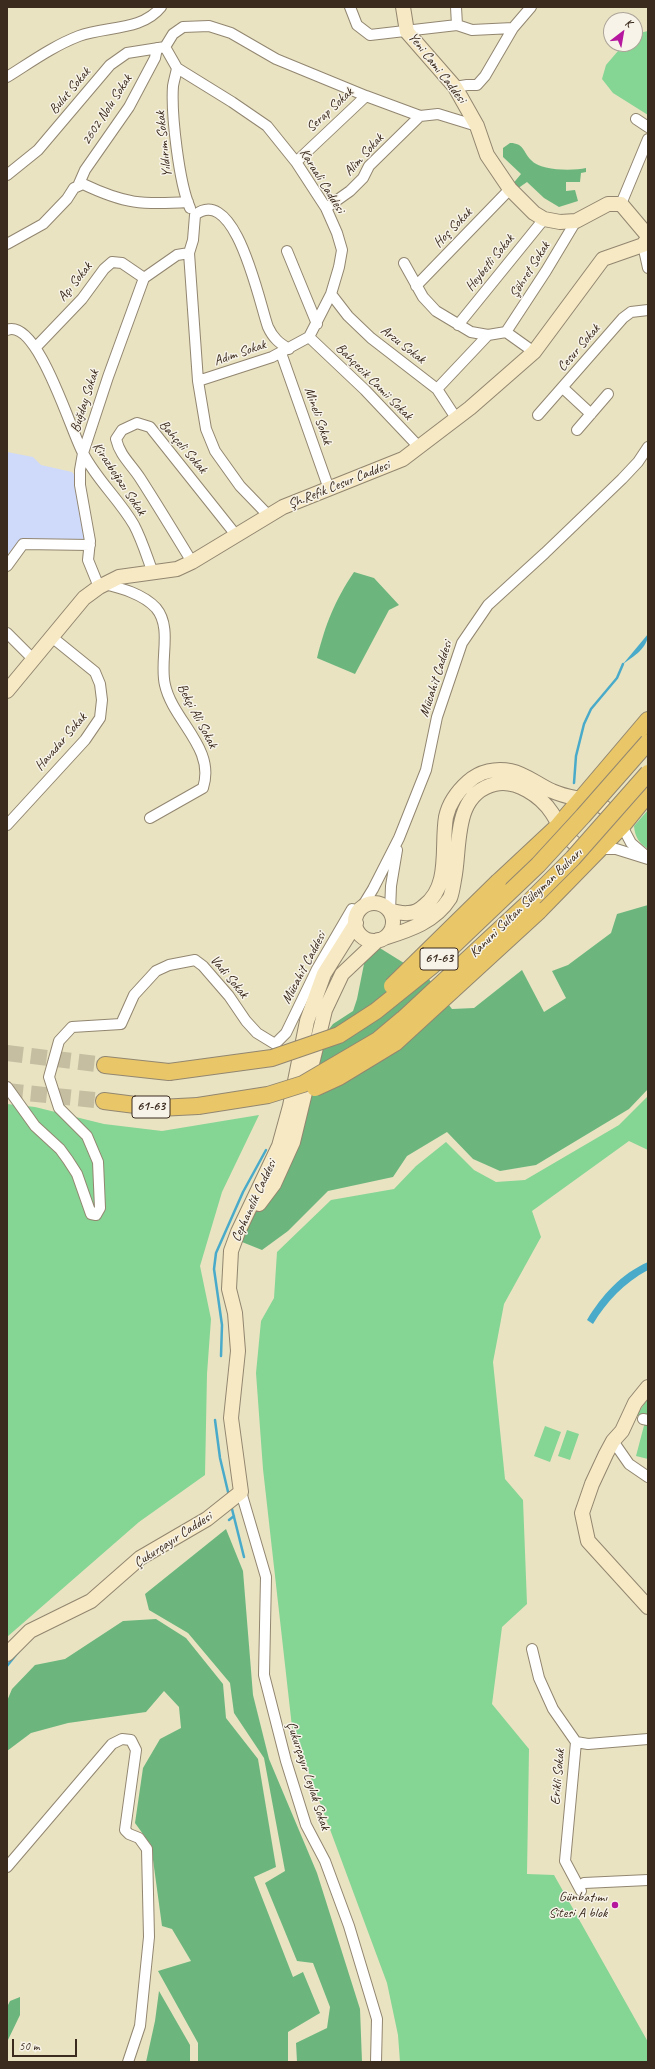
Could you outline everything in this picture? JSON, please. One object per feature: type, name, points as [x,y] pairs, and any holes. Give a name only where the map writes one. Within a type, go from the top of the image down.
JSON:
[{"type":"main road","name":"61-63","points":[[220,1066],[275,1051],[334,1027],[369,1007],[558,826],[583,799],[648,720]]},
{"type":"main road","name":"Kanuni Sultan Süleyman Bulvarı","points":[[105,1065],[169,1072],[220,1066],[279,1056],[339,1035],[376,1011],[432,966],[538,865],[648,742]]},
{"type":"main road","name":"Kanuni Sultan Süleyman Bulvarı","points":[[104,1101],[159,1108],[198,1106],[268,1095],[303,1084],[378,1040],[409,1014],[534,897],[573,858],[648,773]]},
{"type":"main road","name":"61-63","points":[[228,1101],[257,1105],[284,1102],[339,1077],[395,1043],[539,911],[622,826],[648,794]]},
{"type":"street","points":[[7,77],[57,45],[81,35],[138,23],[148,19],[161,7]]},
{"type":"street","points":[[350,7],[357,25],[370,35],[407,32],[457,25],[472,30],[513,28]]},
{"type":"street","name":"Yeni Cami Caddesi","points":[[403,7],[407,32],[455,87],[477,126],[487,155],[510,189],[534,213],[544,219],[560,222],[576,221],[608,204],[621,204]]},
{"type":"street","points":[[456,7],[457,25]]},
{"type":"street","points":[[455,87],[477,85],[513,28],[531,7],[535,7]]},
{"type":"street","points":[[161,48],[173,34],[183,27],[209,26],[231,33],[276,59],[366,96],[420,116],[438,114],[477,126]]},
{"type":"street","name":"Karaali Caddesi","points":[[161,48],[177,68],[232,102],[266,126],[296,162],[326,208],[337,233],[342,250],[340,267],[331,294],[317,324],[309,337],[285,351]]},
{"type":"street","name":"Bulut Sokak","points":[[7,175],[38,150],[110,65],[127,53],[161,48]]},
{"type":"street","name":"2602 Nolu Sokak","points":[[7,244],[43,224],[67,199],[74,188],[78,186],[85,170],[129,107],[161,48]]},
{"type":"street","name":"Yıldırım Sokak","points":[[177,68],[173,86],[174,119],[182,179],[188,202],[195,215]]},
{"type":"street","name":"Serap Sokak","points":[[296,162],[366,96]]},
{"type":"street","name":"Alim Sokak","points":[[326,208],[350,191],[363,178],[369,166],[420,116]]},
{"type":"street","points":[[636,120],[648,127]]},
{"type":"street","points":[[648,139],[621,204],[646,240],[648,268]]},
{"type":"street","points":[[78,186],[84,184],[118,199],[130,202],[154,204],[188,202]]},
{"type":"street","name":"Hoş Sokak","points":[[416,286],[510,189]]},
{"type":"street","points":[[269,516],[240,486],[215,451],[206,429],[198,381],[189,253],[193,240],[195,215],[200,211],[214,210],[227,220],[252,268],[269,328],[285,351]]},
{"type":"street","name":"Heybetli Sokak","points":[[458,325],[544,219]]},
{"type":"street","name":"Şöhret Sokak","points":[[506,332],[546,272],[576,221]]},
{"type":"street","name":"Şh.Refik Cesur Caddesi","points":[[7,691],[53,638],[84,598],[101,585],[119,577],[177,569],[192,562],[282,508],[403,459],[456,418],[534,352],[603,259],[646,240]]},
{"type":"street","points":[[287,251],[317,324]]},
{"type":"street","points":[[144,278],[177,255],[189,253]]},
{"type":"street","name":"Açı Sokak","points":[[36,347],[82,299],[104,269],[112,262],[122,263],[144,278]]},
{"type":"street","points":[[404,263],[423,297],[436,311],[471,332],[488,334],[506,332],[534,352]]},
{"type":"street","name":"Buğday Sokak","points":[[101,585],[88,560],[90,545],[80,485],[80,470],[83,453],[117,349],[144,278]]},
{"type":"street","name":"Arzu Sokak","points":[[331,294],[348,316],[370,338],[437,389],[456,418]]},
{"type":"street","name":"Cesur Sokak","points":[[538,415],[624,318],[631,312],[648,310]]},
{"type":"street","name":"Kirazboğazı Sokak","points":[[7,330],[19,331],[29,338],[36,347],[43,359],[83,453],[134,525],[153,573]]},
{"type":"street","points":[[437,389],[488,334]]},
{"type":"street","name":"Bahçecik Camii Sokak","points":[[309,337],[365,390],[419,447]]},
{"type":"street","name":"Adım Sokak","points":[[198,381],[240,368],[285,351]]},
{"type":"street","name":"Mineli Sokak","points":[[285,351],[329,489]]},
{"type":"street","points":[[563,388],[591,414]]},
{"type":"street","points":[[577,430],[608,394]]},
{"type":"street","name":"Bahçeli Sokak","points":[[192,562],[144,484],[119,451],[116,439],[122,430],[137,423],[150,427],[236,535]]},
{"type":"street","name":"Mücahit Caddesi","points":[[275,1044],[286,1033],[318,969],[352,909],[359,914],[398,838],[426,770],[437,717],[462,643],[488,605],[622,479],[638,462],[648,447]]},
{"type":"street","points":[[7,566],[23,544],[90,545]]},
{"type":"street","name":"Bekçi Ali Sokak","points":[[101,585],[120,587],[138,595],[155,607],[162,618],[164,630],[165,685],[173,705],[192,734],[205,762],[206,779],[203,788],[150,818]]},
{"type":"street","points":[[7,633],[34,660]]},
{"type":"street","name":"Havadar Sokak","points":[[7,825],[85,740],[100,718],[102,700],[100,684],[95,672],[53,638]]},
{"type":"street","points":[[495,770],[512,771],[528,777],[552,791],[592,800],[606,808],[622,826],[631,843],[648,858],[616,849],[586,850],[570,840],[558,826],[552,812],[528,790],[512,784],[495,784],[480,790],[468,802],[462,817],[456,873],[450,897],[438,913],[412,930],[381,939],[365,938],[360,934],[359,914],[374,903],[380,904],[390,910],[408,914],[419,910],[429,902],[435,893],[442,872],[446,817],[453,800],[461,788],[472,778],[482,773],[495,770]]},
{"type":"street","points":[[238,1232],[274,1184],[293,1142],[325,1010],[342,974],[362,954],[389,934],[393,922],[390,910],[391,886],[398,838]]},
{"type":"street","name":"Cephanelik Caddesi","points":[[238,1495],[231,1418],[238,1350],[237,1332],[229,1290],[231,1252],[238,1232],[279,1146],[290,1106],[307,1022],[324,974],[359,914]]},
{"type":"street","name":"Vadi Sokak","points":[[7,1086],[36,1126],[60,1149],[68,1160],[77,1174],[90,1214],[96,1215],[100,1208],[98,1162],[87,1136],[59,1108],[49,1077],[59,1041],[72,1027],[121,1024],[134,995],[156,971],[169,965],[195,960],[203,966],[257,1033],[275,1044]]},
{"type":"street","points":[[648,1387],[635,1403],[627,1416],[622,1431],[613,1441],[592,1484],[582,1513],[588,1541],[648,1607]]},
{"type":"street","points":[[613,1441],[629,1464],[648,1477]]},
{"type":"street","name":"Çukurçayır Caddesi","points":[[7,1654],[30,1631],[91,1601],[140,1558],[207,1519],[238,1495]]},
{"type":"street","name":"Çukurçayır Leylak Sokak","points":[[238,1495],[266,1577],[264,1675],[286,1761],[306,1825],[325,1861],[349,1926],[377,2019],[376,2062]]},
{"type":"street","name":"Erikli Sokak","points":[[532,1649],[539,1678],[553,1709],[576,1742],[565,1861],[583,1887],[648,1880]]},
{"type":"street","points":[[7,1868],[112,1744],[122,1739],[131,1740],[136,1750],[125,1830],[129,1834],[139,1838],[147,1849],[149,1936],[140,2026],[128,2062]]},
{"type":"street","points":[[576,1742],[588,1744],[648,1739]]},
{"type":"shaded area","points":[[7,452],[33,457],[41,465],[72,472],[77,478],[86,540],[23,540],[7,555]]},
{"type":"green space","points":[[648,31],[648,115],[613,93],[602,79],[606,65],[617,52],[643,52],[643,32]]},
{"type":"green space","points":[[510,143],[515,143],[521,146],[528,157],[535,164],[565,170],[586,168],[586,172],[581,173],[580,182],[566,182],[566,191],[575,190],[578,201],[559,207],[544,198],[527,182],[517,189],[511,186],[521,174],[503,157],[503,148]]},
{"type":"green space","points":[[354,572],[374,578],[399,605],[389,610],[355,674],[317,658],[331,613]]},
{"type":"green space","points":[[648,810],[648,849],[638,839],[634,826]]},
{"type":"green space","points":[[648,905],[648,1089],[629,1109],[536,1165],[500,1171],[473,1159],[447,1132],[407,1156],[393,1177],[328,1191],[288,1231],[262,1250],[242,1242],[312,1051],[333,1024],[353,1011],[365,959],[375,945],[428,978],[452,1009],[474,1008],[522,970],[544,1012],[566,998],[552,971],[568,965],[611,933],[617,914]]},
{"type":"green space","points":[[648,1096],[648,1150],[629,1141],[532,1211],[541,1237],[504,1304],[493,1362],[505,1479],[523,1500],[527,1604],[502,1627],[492,1704],[529,1749],[527,1874],[554,1875],[648,2042],[648,2062],[400,2062],[398,2035],[387,1983],[292,1727],[263,1469],[256,1373],[261,1321],[274,1298],[277,1252],[331,1200],[394,1189],[416,1166],[446,1142],[474,1170],[496,1182],[525,1180],[619,1125]]},
{"type":"green space","points":[[7,1104],[35,1107],[104,1124],[162,1131],[259,1115],[222,1192],[200,1266],[211,1319],[207,1374],[205,1475],[139,1522],[7,1637]]},
{"type":"green space","points":[[648,1398],[648,1459],[636,1456],[646,1418],[637,1415]]},
{"type":"green space","points":[[545,1426],[561,1432],[550,1462],[534,1456]]},
{"type":"green space","points":[[567,1430],[579,1434],[570,1460],[558,1456]]},
{"type":"green space","points":[[226,1529],[243,1571],[253,1695],[269,1759],[317,1873],[360,2009],[362,2062],[297,2062],[296,2043],[327,2028],[330,2007],[313,1963],[297,1961],[265,1883],[285,1871],[264,1758],[234,1713],[230,1683],[188,1633],[149,1610],[145,1594]]},
{"type":"green space","points":[[156,1619],[186,1638],[223,1684],[226,1718],[258,1759],[276,1867],[254,1877],[293,1977],[303,1972],[320,2013],[288,2032],[288,2062],[198,2062],[198,2043],[158,1971],[191,1961],[172,1929],[162,1926],[151,1845],[135,1823],[143,1768],[160,1739],[181,1728],[179,1707],[164,1691],[146,1712],[68,1723],[31,1733],[7,1751],[7,1701],[12,1689],[35,1665],[65,1659],[123,1621]]},
{"type":"green space","points":[[159,1991],[190,2045],[190,2062],[146,2062],[155,2021]]},
{"type":"green space","points":[[20,1997],[20,2015],[7,2042],[7,2007],[10,2001]]},
{"type":"water","points":[[648,634],[646,644],[643,648],[623,664]]},
{"type":"water","points":[[648,1262],[648,1270],[639,1275],[617,1293],[610,1300],[593,1324],[587,1320],[599,1302],[613,1286],[629,1273]]},
{"type":"waterway","points":[[574,783],[576,756],[584,724],[591,709],[617,678],[623,664]]},
{"type":"waterway","points":[[221,1356],[222,1325],[214,1269],[216,1253],[243,1192],[266,1150]]},
{"type":"waterway","points":[[215,1420],[220,1458],[229,1496]]},
{"type":"waterway","points":[[231,1505],[244,1557]]},
{"type":"waterway","points":[[229,1520],[234,1516]]},
{"type":"waterway","points":[[7,1666],[19,1651]]},
{"type":"tunnel","points":[[7,1053],[105,1065]]},
{"type":"tunnel","points":[[7,1091],[104,1101]]},
{"type":"place","name":"Günbatımı Sitesi A blok","points":[[615,1905]]}]
